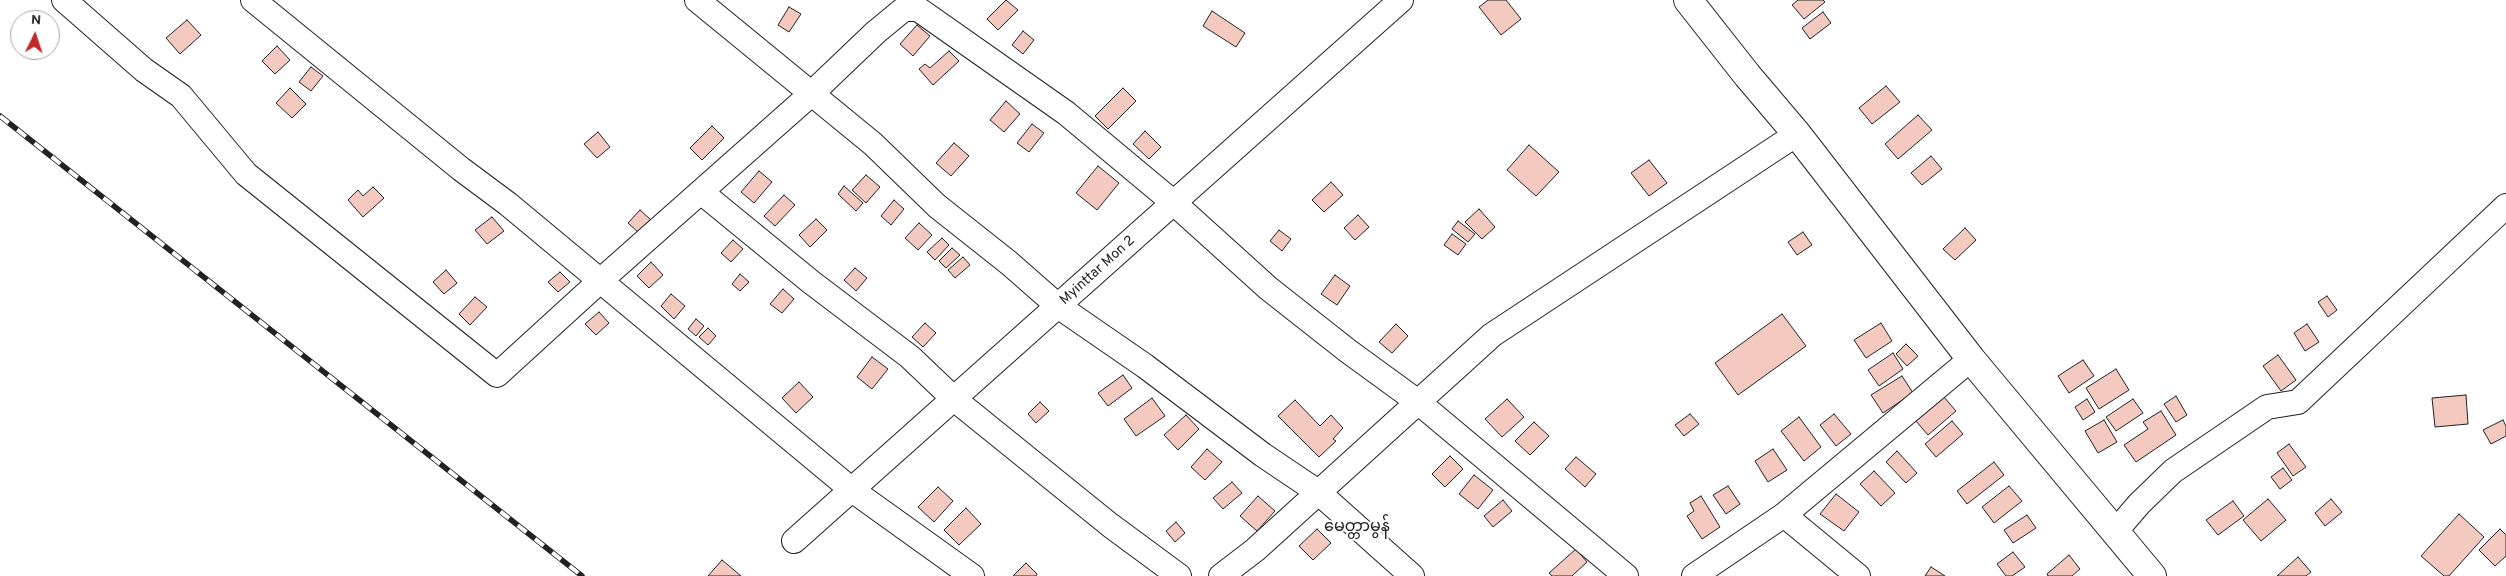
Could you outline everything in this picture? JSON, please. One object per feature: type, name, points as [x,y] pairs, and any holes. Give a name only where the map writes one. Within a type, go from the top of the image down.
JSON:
[{"type":"highway","points":[[1688,0],[1747,75],[1797,134],[1971,359],[2152,576]]},
{"type":"street","points":[[64,0],[144,70],[181,96],[246,174],[497,375],[600,280],[810,95],[876,32],[904,10],[922,4],[1066,113],[1174,203],[1268,288],[1348,351],[1418,402],[1626,576]]},
{"type":"street","points":[[253,0],[508,204],[852,490],[972,576]]},
{"type":"street","points":[[697,0],[810,95],[873,144],[937,206],[1009,263],[1058,306],[1145,366],[1211,418],[1318,492],[1412,576]]},
{"type":"street","name":"Myinttar Mon 2","points":[[794,541],[1401,0]]},
{"type":"street","points":[[1221,576],[1255,550],[1492,335],[1797,134]]},
{"type":"street","points":[[701,192],[811,282],[910,357],[954,399],[1110,525],[1179,576]]},
{"type":"street","points":[[2115,532],[2139,504],[2173,471],[2267,407],[2298,402],[2506,206]]},
{"type":"street","points":[[1694,576],[1784,515],[1971,359]]},
{"type":"street","points":[[1784,515],[1858,576]]},
{"type":"building","points":[[1006,0],[1018,10],[998,30],[987,19]]},
{"type":"building","points":[[1488,0],[1506,0],[1521,19],[1501,35],[1479,7]]},
{"type":"building","points":[[1798,0],[1823,0],[1825,2],[1804,19],[1792,5]]},
{"type":"building","points":[[789,7],[801,14],[789,32],[778,25]]},
{"type":"building","points":[[1212,11],[1245,33],[1236,47],[1203,26]]},
{"type":"building","points":[[1823,12],[1831,23],[1810,39],[1802,28]]},
{"type":"building","points":[[187,20],[201,35],[180,54],[166,38]]},
{"type":"building","points":[[917,25],[930,36],[913,56],[900,44]]},
{"type":"building","points":[[1023,31],[1034,40],[1023,54],[1012,45]]},
{"type":"building","points":[[277,46],[290,60],[275,74],[262,61]]},
{"type":"building","points":[[949,51],[959,61],[933,85],[919,69],[925,64],[930,68]]},
{"type":"building","points":[[311,67],[323,76],[311,91],[299,82]]},
{"type":"building","points":[[1886,86],[1900,102],[1872,124],[1859,108]]},
{"type":"building","points":[[290,88],[306,104],[292,118],[276,103]]},
{"type":"building","points":[[1123,88],[1136,101],[1108,129],[1095,116]]},
{"type":"building","points":[[1006,101],[1020,114],[1004,132],[990,120]]},
{"type":"building","points":[[1918,115],[1932,130],[1898,159],[1885,144]]},
{"type":"building","points":[[1032,124],[1044,133],[1029,152],[1017,143]]},
{"type":"building","points":[[712,126],[724,138],[702,160],[690,148]]},
{"type":"building","points":[[1145,131],[1161,147],[1149,159],[1133,144]]},
{"type":"building","points":[[598,132],[610,147],[597,158],[584,144]]},
{"type":"building","points":[[954,143],[969,156],[951,176],[936,163]]},
{"type":"building","points":[[1529,145],[1559,172],[1536,196],[1507,170]]},
{"type":"building","points":[[1931,156],[1942,169],[1922,185],[1911,173]]},
{"type":"building","points":[[1649,160],[1667,183],[1649,196],[1631,173]]},
{"type":"building","points":[[1098,166],[1119,183],[1097,210],[1076,193]]},
{"type":"building","points":[[759,171],[772,182],[754,203],[741,192]]},
{"type":"building","points":[[866,175],[880,187],[866,203],[852,190]]},
{"type":"building","points":[[1331,182],[1343,195],[1324,212],[1312,200]]},
{"type":"building","points":[[844,186],[863,203],[856,211],[838,194]]},
{"type":"building","points":[[373,187],[384,198],[363,217],[348,200],[358,190],[363,196]]},
{"type":"building","points":[[784,195],[795,205],[775,226],[764,216]]},
{"type":"building","points":[[894,200],[904,209],[891,225],[881,216]]},
{"type":"building","points":[[1479,209],[1495,227],[1482,239],[1465,222]]},
{"type":"building","points":[[640,210],[651,220],[640,234],[628,223]]},
{"type":"building","points":[[1358,215],[1369,227],[1355,240],[1344,228]]},
{"type":"building","points":[[492,217],[504,231],[487,244],[475,230]]},
{"type":"building","points":[[816,219],[827,230],[810,247],[799,235]]},
{"type":"building","points":[[1458,221],[1475,234],[1468,242],[1452,229]]},
{"type":"building","points":[[919,223],[932,235],[918,250],[905,238]]},
{"type":"building","points":[[1965,228],[1976,240],[1955,260],[1943,249]]},
{"type":"building","points":[[1279,230],[1291,239],[1282,251],[1270,241]]},
{"type":"building","points":[[1803,232],[1812,245],[1797,255],[1788,242]]},
{"type":"building","points":[[1452,234],[1466,244],[1458,255],[1444,245]]},
{"type":"building","points":[[942,238],[949,245],[935,260],[927,252]]},
{"type":"building","points":[[733,240],[743,249],[731,262],[721,253]]},
{"type":"building","points":[[952,248],[960,255],[946,268],[939,261]]},
{"type":"building","points":[[963,257],[970,265],[955,278],[948,270]]},
{"type":"building","points":[[651,262],[663,275],[649,288],[637,276]]},
{"type":"building","points":[[855,268],[867,278],[856,291],[844,280]]},
{"type":"building","points":[[446,270],[457,283],[444,294],[433,282]]},
{"type":"building","points":[[560,272],[570,282],[558,292],[548,282]]},
{"type":"building","points":[[740,274],[749,282],[740,291],[732,284]]},
{"type":"building","points":[[1335,275],[1350,286],[1337,305],[1321,294]]},
{"type":"building","points":[[783,289],[794,299],[782,313],[770,304]]},
{"type":"building","points":[[671,294],[685,306],[674,319],[661,306]]},
{"type":"building","points":[[2327,296],[2337,310],[2328,317],[2318,302]]},
{"type":"building","points":[[475,297],[487,307],[470,325],[459,314]]},
{"type":"building","points":[[599,312],[609,323],[596,335],[585,324]]},
{"type":"building","points":[[1782,314],[1806,346],[1738,395],[1715,363]]},
{"type":"building","points":[[696,319],[704,326],[696,336],[688,329]]},
{"type":"building","points":[[925,323],[936,333],[923,347],[912,337]]},
{"type":"building","points":[[1881,323],[1892,341],[1866,358],[1854,340]]},
{"type":"building","points":[[1396,324],[1408,336],[1392,353],[1379,342]]},
{"type":"building","points":[[2307,324],[2319,342],[2305,351],[2294,333]]},
{"type":"building","points":[[708,328],[716,336],[708,345],[699,337]]},
{"type":"building","points":[[1906,344],[1918,356],[1907,366],[1896,354]]},
{"type":"building","points":[[1893,353],[1903,369],[1879,386],[1868,370]]},
{"type":"building","points":[[2278,355],[2296,380],[2281,391],[2263,366]]},
{"type":"building","points":[[872,357],[888,369],[872,389],[857,377]]},
{"type":"building","points":[[2083,360],[2094,376],[2069,393],[2058,376]]},
{"type":"building","points":[[2116,369],[2129,390],[2099,409],[2086,388]]},
{"type":"building","points":[[1123,375],[1132,388],[1108,406],[1098,393]]},
{"type":"building","points":[[1902,376],[1913,393],[1883,413],[1871,395]]},
{"type":"building","points":[[799,382],[813,397],[796,413],[782,398]]},
{"type":"building","points":[[2466,395],[2468,424],[2435,427],[2432,398]]},
{"type":"building","points":[[1943,396],[1956,411],[1928,435],[1915,420]]},
{"type":"building","points":[[2176,396],[2187,415],[2176,422],[2164,404]]},
{"type":"building","points":[[1152,398],[1165,416],[1136,436],[1124,419]]},
{"type":"building","points":[[1507,399],[1524,417],[1502,437],[1485,419]]},
{"type":"building","points":[[2087,399],[2095,412],[2083,420],[2075,407]]},
{"type":"building","points":[[2133,399],[2143,413],[2116,431],[2106,417]]},
{"type":"building","points":[[1295,400],[1320,426],[1331,415],[1343,428],[1333,439],[1336,441],[1319,457],[1278,416]]},
{"type":"building","points":[[1040,402],[1049,411],[1036,423],[1028,414]]},
{"type":"building","points":[[2161,411],[2176,435],[2136,462],[2124,445],[2148,429],[2143,422]]},
{"type":"building","points":[[1690,414],[1699,424],[1684,436],[1675,425]]},
{"type":"building","points":[[1834,414],[1851,434],[1836,446],[1820,425]]},
{"type":"building","points":[[1186,415],[1199,429],[1178,450],[1164,435]]},
{"type":"building","points":[[1799,417],[1821,447],[1804,461],[1781,431]]},
{"type":"building","points":[[2104,420],[2117,442],[2098,453],[2085,431]]},
{"type":"building","points":[[2503,420],[2506,426],[2506,436],[2491,444],[2483,430]]},
{"type":"building","points":[[1952,421],[1963,434],[1936,457],[1925,444]]},
{"type":"building","points":[[1534,422],[1549,436],[1530,455],[1515,441]]},
{"type":"building","points":[[2289,444],[2306,467],[2293,476],[2277,453]]},
{"type":"building","points":[[1207,449],[1222,462],[1205,480],[1191,467]]},
{"type":"building","points":[[1773,449],[1787,470],[1768,482],[1755,461]]},
{"type":"building","points":[[1897,451],[1917,473],[1906,483],[1886,462]]},
{"type":"building","points":[[1450,456],[1463,469],[1445,487],[1432,474]]},
{"type":"building","points":[[1576,457],[1596,474],[1585,487],[1565,469]]},
{"type":"building","points":[[1994,462],[2004,475],[1967,504],[1957,491]]},
{"type":"building","points":[[2283,468],[2292,480],[2280,489],[2271,477]]},
{"type":"building","points":[[1874,471],[1895,493],[1881,506],[1860,484]]},
{"type":"building","points":[[1474,475],[1493,490],[1478,509],[1459,494]]},
{"type":"building","points":[[1232,482],[1242,493],[1223,509],[1213,498]]},
{"type":"building","points":[[1728,486],[1740,504],[1726,514],[1713,495]]},
{"type":"building","points":[[2009,486],[2022,501],[1994,523],[1982,507]]},
{"type":"building","points":[[938,487],[953,501],[934,522],[918,507]]},
{"type":"building","points":[[1836,494],[1859,512],[1844,531],[1820,514]]},
{"type":"building","points":[[1258,496],[1275,511],[1257,531],[1240,516]]},
{"type":"building","points":[[1701,496],[1720,527],[1702,539],[1687,516],[1694,511],[1690,503]]},
{"type":"building","points":[[2268,499],[2286,520],[2261,541],[2243,520]]},
{"type":"building","points":[[2331,499],[2342,512],[2325,526],[2315,513]]},
{"type":"building","points":[[1503,500],[1512,511],[1493,527],[1484,516]]},
{"type":"building","points":[[2233,501],[2244,516],[2218,535],[2206,520]]},
{"type":"building","points":[[966,508],[981,524],[959,545],[944,530]]},
{"type":"building","points":[[2459,514],[2484,537],[2449,576],[2444,576],[2421,556]]},
{"type":"building","points":[[2027,515],[2036,528],[2013,543],[2004,530]]},
{"type":"building","points":[[1176,522],[1185,533],[1175,542],[1166,531]]},
{"type":"building","points":[[1317,529],[1331,543],[1313,560],[1299,546]]},
{"type":"building","points":[[2500,529],[2506,535],[2506,556],[2495,566],[2479,550]]},
{"type":"building","points":[[1576,549],[1587,562],[1572,576],[1552,576],[1549,573]]},
{"type":"building","points":[[2013,552],[2025,567],[2012,576],[2006,576],[1997,564]]},
{"type":"building","points":[[2069,555],[2080,569],[2072,576],[2048,576],[2047,574]]},
{"type":"building","points":[[2298,557],[2311,572],[2306,576],[2277,576]]},
{"type":"building","points":[[722,560],[741,576],[708,576]]},
{"type":"building","points":[[1026,563],[1037,574],[1036,576],[1013,576]]},
{"type":"building","points":[[1931,567],[1945,576],[1925,576]]},
{"type":"railway","points":[[0,116],[582,576]]},
{"type":"district","name":"မေတ္တာမွန်","points":[[1357,528]]}]
